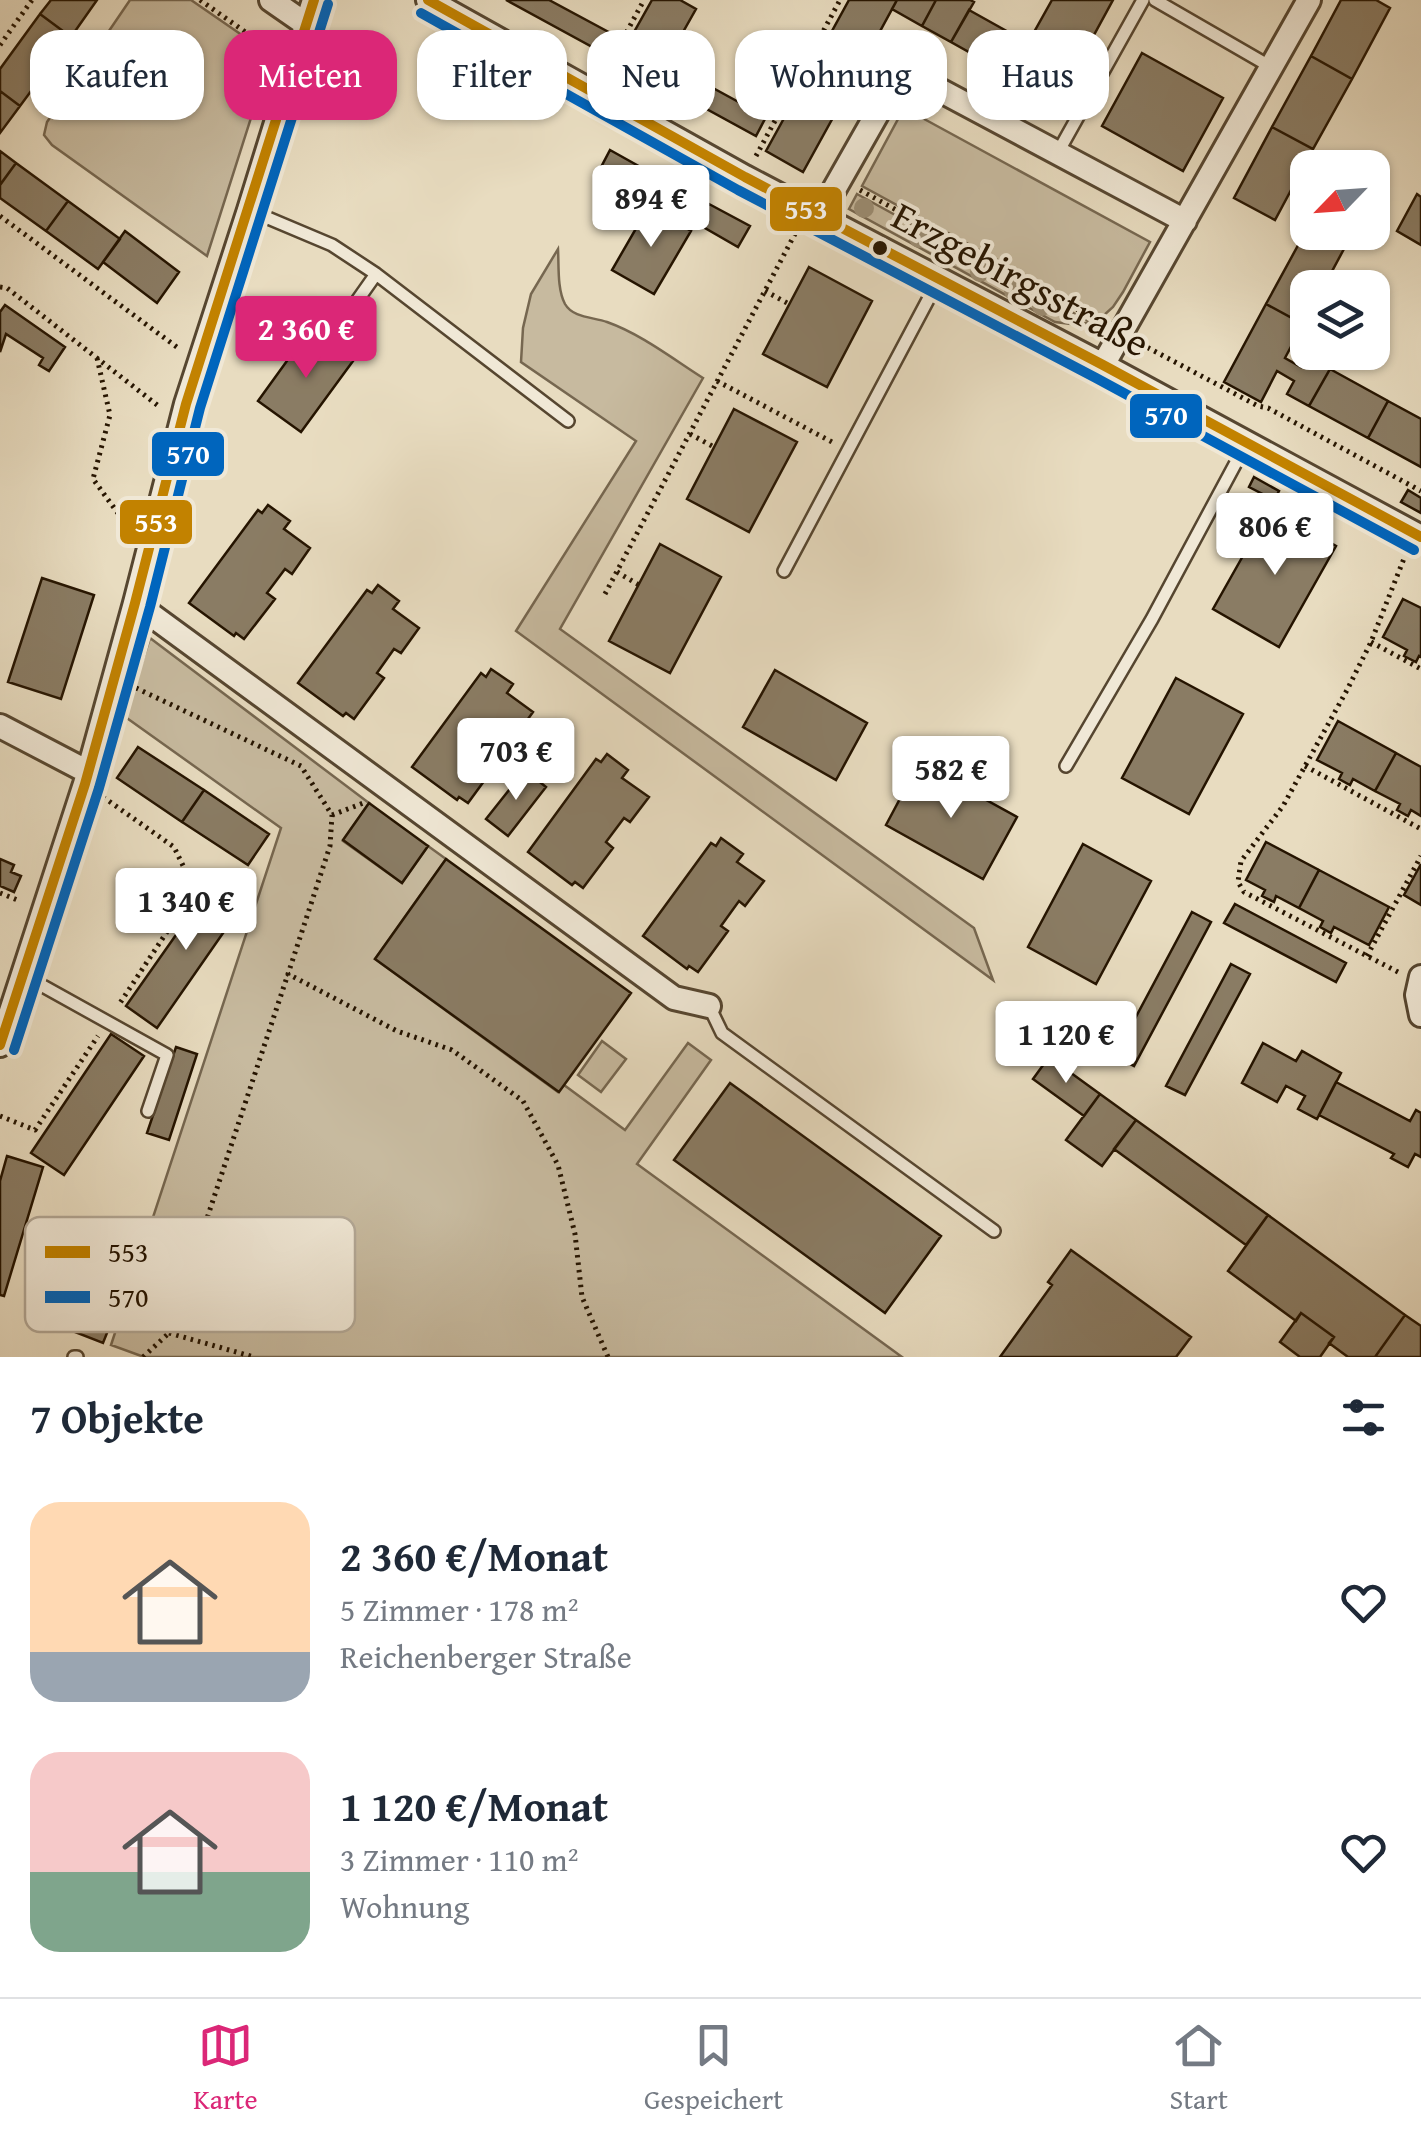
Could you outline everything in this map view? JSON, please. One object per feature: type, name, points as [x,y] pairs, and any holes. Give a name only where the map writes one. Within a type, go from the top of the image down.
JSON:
[{"type":"street","points":[[271,0],[307,25]]},
{"type":"street","points":[[305,30],[314,0]]},
{"type":"street","name":"Erzgebirgsstraße","points":[[428,0],[587,88]]},
{"type":"street","points":[[1103,365],[1309,0]]},
{"type":"street","points":[[814,213],[902,70],[1185,220]]},
{"type":"street","points":[[0,1045],[86,778],[181,424],[277,120]]},
{"type":"street","name":"Erzgebirgsstraße","points":[[644,120],[1419,536]]},
{"type":"street","points":[[135,603],[674,998],[709,1006]]},
{"type":"street","points":[[0,726],[86,778]]},
{"type":"street","points":[[1420,980],[1417,995],[1421,1015]]},
{"type":"lane","points":[[1057,154],[1142,0]]},
{"type":"lane","points":[[1155,0],[1271,67]]},
{"type":"lane","points":[[249,210],[332,244],[568,422]]},
{"type":"lane","points":[[340,325],[376,274]]},
{"type":"lane","points":[[784,571],[939,279]]},
{"type":"lane","points":[[1066,766],[1152,619],[1246,442]]},
{"type":"lane","points":[[23,975],[167,1054],[148,1111]]},
{"type":"lane","points":[[709,1006],[722,1033],[994,1230]]},
{"type":"path","points":[[0,46],[32,0]]},
{"type":"path","points":[[200,0],[243,30]]},
{"type":"path","points":[[628,30],[644,0]]},
{"type":"path","points":[[745,176],[840,0]]},
{"type":"path","points":[[605,594],[765,290],[814,213]]},
{"type":"path","points":[[0,216],[199,363]]},
{"type":"path","points":[[0,286],[181,424]]},
{"type":"path","points":[[765,290],[790,304]]},
{"type":"path","points":[[97,358],[110,415],[93,479],[136,538]]},
{"type":"path","points":[[718,381],[848,450]]},
{"type":"path","points":[[690,434],[714,446]]},
{"type":"path","points":[[1419,536],[1403,561],[1347,690],[1272,824],[1241,861],[1238,882],[1244,892],[1420,980]]},
{"type":"path","points":[[616,572],[639,584]]},
{"type":"path","points":[[1371,642],[1421,669]]},
{"type":"path","points":[[114,678],[301,766],[332,815],[330,846],[208,1217]]},
{"type":"path","points":[[1304,766],[1421,829]]},
{"type":"path","points":[[0,1116],[35,1130],[180,912],[190,880],[174,847],[86,778]]},
{"type":"path","points":[[332,815],[374,799],[386,786]]},
{"type":"path","points":[[1367,956],[1421,856]]},
{"type":"path","points":[[288,974],[397,1031],[452,1050],[523,1101],[558,1165],[575,1234],[582,1297],[608,1357]]},
{"type":"path","points":[[143,1357],[169,1334],[254,1357]]},
{"type":"shaded area","points":[[130,0],[191,0],[235,30],[224,30],[224,120],[250,120],[207,256],[52,145],[44,135],[48,120],[204,120],[204,30],[110,30]]},
{"type":"shaded area","points":[[898,120],[926,120],[1150,242],[1123,292],[1102,317],[862,186]]},
{"type":"shaded area","points":[[857,194],[1090,322],[1055,322],[849,209]]},
{"type":"shaded area","points":[[558,249],[561,291],[569,309],[632,333],[703,378],[560,629],[974,928],[993,980],[516,631],[636,441],[521,362],[531,294]]},
{"type":"shaded area","points":[[150,638],[369,803],[343,841],[402,883],[428,846],[446,859],[375,959],[558,1092],[564,1085],[625,1130],[688,1043],[711,1060],[637,1164],[902,1357],[144,1357],[111,1345],[115,1332],[355,1332],[355,1217],[153,1217],[281,828],[124,716]]},
{"type":"shaded area","points":[[602,1041],[626,1059],[601,1092],[578,1075]]},
{"type":"building","points":[[51,0],[97,0],[76,30],[62,30],[40,14]]},
{"type":"building","points":[[506,0],[549,0],[605,30],[587,30],[587,44]]},
{"type":"building","points":[[652,0],[680,0],[696,9],[684,30],[635,30]]},
{"type":"building","points":[[849,0],[897,0],[881,30],[833,30]]},
{"type":"building","points":[[897,0],[936,0],[922,26],[892,9]]},
{"type":"building","points":[[936,0],[974,2],[951,42],[947,40],[947,30],[922,26]]},
{"type":"building","points":[[1052,0],[1113,0],[1097,30],[1035,30]]},
{"type":"building","points":[[1341,0],[1376,0],[1390,8],[1352,79],[1311,56]]},
{"type":"building","points":[[969,10],[1005,30],[967,30],[967,51],[951,42]]},
{"type":"building","points":[[40,14],[62,30],[30,30],[30,92],[20,106],[0,91],[0,69]]},
{"type":"building","points":[[1142,53],[1223,98],[1183,171],[1102,126],[1109,120]]},
{"type":"building","points":[[1311,56],[1352,79],[1313,149],[1272,127]]},
{"type":"building","points":[[715,89],[735,100],[735,120],[764,120],[756,136],[715,114]]},
{"type":"building","points":[[0,91],[20,106],[0,133]]},
{"type":"building","points":[[783,120],[832,120],[803,172],[766,151]]},
{"type":"building","points":[[1272,127],[1313,149],[1290,150],[1290,192],[1275,220],[1234,198]]},
{"type":"building","points":[[610,150],[651,173],[639,193],[599,171]]},
{"type":"building","points":[[0,151],[16,163],[0,185]]},
{"type":"building","points":[[16,163],[68,201],[46,231],[0,198],[0,185]]},
{"type":"building","points":[[1417,194],[1421,197],[1421,245],[1397,231]]},
{"type":"building","points":[[68,201],[120,239],[98,269],[46,231]]},
{"type":"building","points":[[709,204],[750,226],[738,247],[698,224]]},
{"type":"building","points":[[649,206],[691,231],[654,294],[612,270]]},
{"type":"building","points":[[125,231],[179,272],[157,303],[103,262]]},
{"type":"building","points":[[1295,250],[1343,250],[1333,270],[1290,270],[1290,317],[1266,304]]},
{"type":"building","points":[[809,267],[872,301],[827,387],[763,354]]},
{"type":"building","points":[[1266,304],[1290,317],[1290,349],[1285,358],[1290,361],[1290,370],[1329,370],[1309,406],[1287,394],[1294,381],[1277,371],[1261,402],[1224,382]]},
{"type":"building","points":[[5,305],[65,347],[49,371],[39,365],[43,358],[6,334],[0,352],[0,312]]},
{"type":"building","points":[[310,329],[353,361],[301,432],[258,401]]},
{"type":"building","points":[[1329,370],[1388,401],[1368,438],[1309,406]]},
{"type":"building","points":[[1388,401],[1421,419],[1421,467],[1368,438]]},
{"type":"building","points":[[734,409],[797,442],[749,532],[687,499]]},
{"type":"building","points":[[1254,477],[1279,491],[1274,500],[1249,487]]},
{"type":"building","points":[[1408,490],[1421,498],[1421,513],[1401,502]]},
{"type":"building","points":[[268,505],[290,521],[284,529],[310,548],[292,574],[285,569],[267,593],[275,599],[244,639],[189,603],[258,510],[262,513]]},
{"type":"building","points":[[1270,508],[1336,546],[1279,647],[1213,609]]},
{"type":"building","points":[[660,544],[721,577],[670,673],[609,641]]},
{"type":"building","points":[[42,578],[94,595],[61,699],[8,682]]},
{"type":"building","points":[[378,585],[399,601],[393,609],[419,628],[401,653],[394,649],[377,673],[384,678],[354,719],[346,713],[343,716],[298,683],[367,590],[372,593]]},
{"type":"building","points":[[1403,599],[1421,608],[1421,657],[1416,662],[1404,656],[1407,650],[1383,637]]},
{"type":"building","points":[[491,669],[513,684],[507,693],[533,712],[515,737],[509,732],[491,757],[498,762],[468,803],[459,797],[457,800],[412,767],[481,673],[486,677]]},
{"type":"building","points":[[775,670],[867,723],[836,780],[743,727]]},
{"type":"building","points":[[1176,678],[1243,714],[1189,814],[1122,778]]},
{"type":"building","points":[[1338,721],[1396,753],[1375,791],[1353,779],[1350,785],[1339,779],[1342,773],[1317,760]]},
{"type":"building","points":[[138,747],[204,790],[182,822],[117,778]]},
{"type":"building","points":[[1396,753],[1421,767],[1421,816],[1411,810],[1408,816],[1397,810],[1400,804],[1375,791]]},
{"type":"building","points":[[607,754],[628,770],[622,778],[649,797],[630,822],[624,818],[606,842],[613,848],[583,888],[575,882],[572,885],[528,852],[596,759],[601,762]]},
{"type":"building","points":[[919,763],[1017,817],[983,879],[886,825]]},
{"type":"building","points":[[525,770],[546,787],[508,836],[486,819]]},
{"type":"building","points":[[204,790],[269,834],[248,865],[182,822]]},
{"type":"building","points":[[369,803],[428,846],[402,883],[343,840]]},
{"type":"building","points":[[721,838],[743,854],[737,862],[764,881],[745,906],[739,901],[721,926],[728,931],[698,972],[689,966],[687,969],[643,936],[711,843],[716,846]]},
{"type":"building","points":[[1266,842],[1319,870],[1299,908],[1276,896],[1274,902],[1262,896],[1265,890],[1246,880]]},
{"type":"building","points":[[1083,844],[1151,881],[1096,984],[1028,947]]},
{"type":"building","points":[[0,859],[14,865],[11,872],[21,876],[14,892],[0,886]]},
{"type":"building","points":[[446,859],[631,993],[559,1092],[375,959]]},
{"type":"building","points":[[1421,864],[1421,905],[1404,895]]},
{"type":"building","points":[[1319,870],[1389,907],[1369,945],[1334,927],[1331,933],[1320,927],[1323,921],[1299,908]]},
{"type":"building","points":[[216,878],[246,900],[157,1028],[126,1006]]},
{"type":"building","points":[[1235,904],[1346,963],[1336,982],[1224,923]]},
{"type":"building","points":[[1192,912],[1211,922],[1134,1066],[1115,1056]]},
{"type":"building","points":[[1231,964],[1250,974],[1185,1095],[1166,1086]]},
{"type":"building","points":[[111,1034],[144,1056],[64,1175],[31,1153]]},
{"type":"building","points":[[1263,1043],[1296,1061],[1302,1051],[1341,1073],[1317,1119],[1298,1109],[1305,1096],[1286,1086],[1277,1102],[1242,1083]]},
{"type":"building","points":[[176,1047],[197,1054],[169,1140],[147,1133]]},
{"type":"building","points":[[1049,1057],[1100,1094],[1084,1116],[1033,1079]]},
{"type":"building","points":[[1336,1082],[1410,1121],[1416,1110],[1421,1113],[1421,1157],[1415,1154],[1408,1167],[1391,1158],[1394,1154],[1319,1115]]},
{"type":"building","points":[[730,1083],[941,1236],[885,1313],[674,1160]]},
{"type":"building","points":[[1100,1094],[1136,1120],[1102,1166],[1066,1140]]},
{"type":"building","points":[[1136,1120],[1268,1215],[1246,1245],[1114,1149]]},
{"type":"building","points":[[7,1156],[43,1167],[4,1296],[0,1295],[0,1181]]},
{"type":"building","points":[[1268,1215],[1405,1315],[1375,1357],[1348,1357],[1329,1343],[1334,1337],[1301,1313],[1296,1321],[1228,1271]]},
{"type":"building","points":[[1071,1250],[1191,1337],[1176,1357],[1000,1357],[1052,1285],[1048,1282]]},
{"type":"building","points":[[1301,1313],[1334,1337],[1320,1357],[1300,1357],[1280,1342]]},
{"type":"building","points":[[1405,1315],[1421,1326],[1421,1357],[1375,1357]]},
{"type":"building","points":[[75,1332],[107,1332],[103,1343]]},
{"type":"transit line","name":"553","points":[[0,1045],[85,784],[186,404],[314,0]]},
{"type":"transit line","name":"553","points":[[428,0],[745,177],[1421,537]]},
{"type":"transit line","name":"570","points":[[14,1050],[99,788],[200,408],[328,4]]},
{"type":"transit line","name":"570","points":[[421,13],[738,190],[1414,550]]}]
